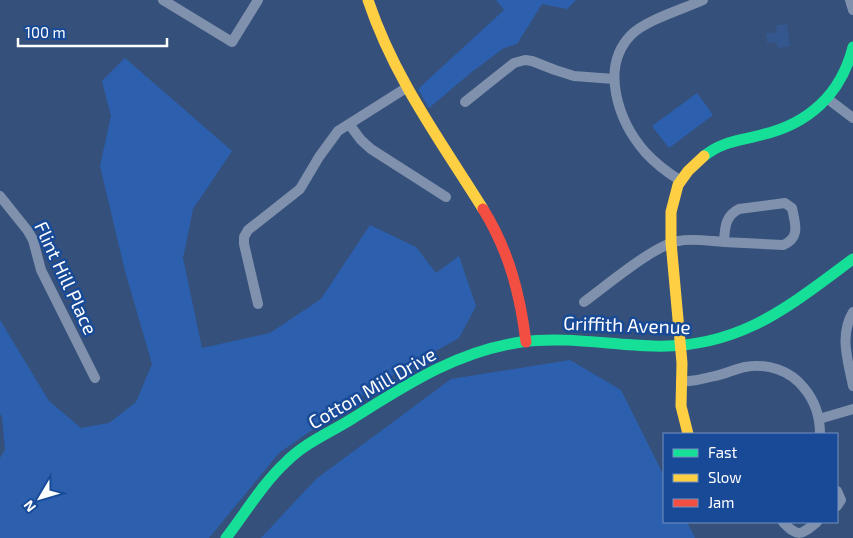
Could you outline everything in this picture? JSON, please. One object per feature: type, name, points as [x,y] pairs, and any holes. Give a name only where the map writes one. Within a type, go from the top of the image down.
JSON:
[{"type":"street","points":[[163,0],[232,42],[258,0]]},
{"type":"street","points":[[368,0],[381,36],[406,88],[498,235],[515,277],[521,302],[526,342]]},
{"type":"street","points":[[681,181],[657,164],[634,137],[619,106],[614,80],[615,68],[621,48],[637,30],[703,0]]},
{"type":"street","points":[[850,0],[853,10]]},
{"type":"street","points":[[688,433],[681,413],[680,347],[670,222],[671,207],[681,181],[700,159],[721,144],[781,129],[811,114],[828,99],[838,86],[845,73],[853,47]]},
{"type":"street","points":[[465,102],[514,63],[525,60],[574,76],[614,80]]},
{"type":"street","points":[[258,304],[244,244],[244,237],[248,230],[300,189],[330,140],[338,131],[406,88]]},
{"type":"street","points":[[828,99],[853,118]]},
{"type":"street","points":[[349,124],[361,140],[371,149],[446,197]]},
{"type":"street","name":"Flint Hill Place","points":[[0,196],[33,240],[41,270],[95,378]]},
{"type":"street","points":[[584,302],[646,257],[671,243],[683,240],[783,245],[790,243],[796,231],[792,208],[785,203],[739,209],[728,217],[724,242]]},
{"type":"street","name":"Griffith Avenue","points":[[526,342],[550,340],[680,347],[718,340],[739,333],[771,316],[853,259]]},
{"type":"street","points":[[853,312],[847,325],[845,345],[853,386]]},
{"type":"street","name":"Cotton Mill Drive","points":[[226,538],[274,476],[301,450],[436,368],[492,348],[526,342]]},
{"type":"street","points":[[681,382],[718,376],[746,367],[768,367],[792,375],[808,393],[815,407],[820,433]]},
{"type":"street","points":[[818,419],[853,409]]},
{"type":"street","points":[[838,493],[841,500],[838,504]]},
{"type":"street","points":[[784,523],[792,532],[797,534],[803,533],[816,523]]},
{"type":"shaded area","points":[[496,0],[576,0],[567,9],[542,4],[517,44],[504,48],[429,108],[418,89],[504,10]]},
{"type":"shaded area","points":[[787,24],[790,46],[778,48],[776,42],[767,43],[766,34],[777,32],[776,25]]},
{"type":"shaded area","points":[[125,58],[232,151],[193,209],[183,258],[202,348],[270,333],[321,299],[370,225],[416,247],[436,273],[459,256],[476,306],[459,338],[384,380],[279,453],[209,538],[0,538],[0,458],[5,450],[2,417],[0,414],[0,320],[49,401],[81,428],[109,423],[136,402],[152,364],[125,271],[100,166],[111,116],[102,81]]},
{"type":"shaded area","points":[[697,93],[713,115],[669,148],[652,126]]},
{"type":"shaded area","points":[[570,360],[621,390],[663,474],[663,523],[688,523],[695,538],[261,538],[316,479],[451,379]]},
{"type":"traffic: fast","points":[[704,156],[725,144],[778,130],[808,115],[831,93],[848,64],[853,47]]},
{"type":"traffic: fast","points":[[226,538],[270,479],[294,455],[391,394],[453,362],[474,353],[497,347],[538,340],[571,340],[653,346],[684,345],[711,340],[761,322],[853,259]]},
{"type":"traffic: slow","points":[[368,0],[379,29],[404,82],[483,209]]},
{"type":"traffic: slow","points":[[688,433],[681,406],[682,363],[671,242],[671,212],[678,185],[688,171],[704,156]]},
{"type":"traffic: jam","points":[[483,209],[500,241],[512,273],[517,290],[526,342]]}]
